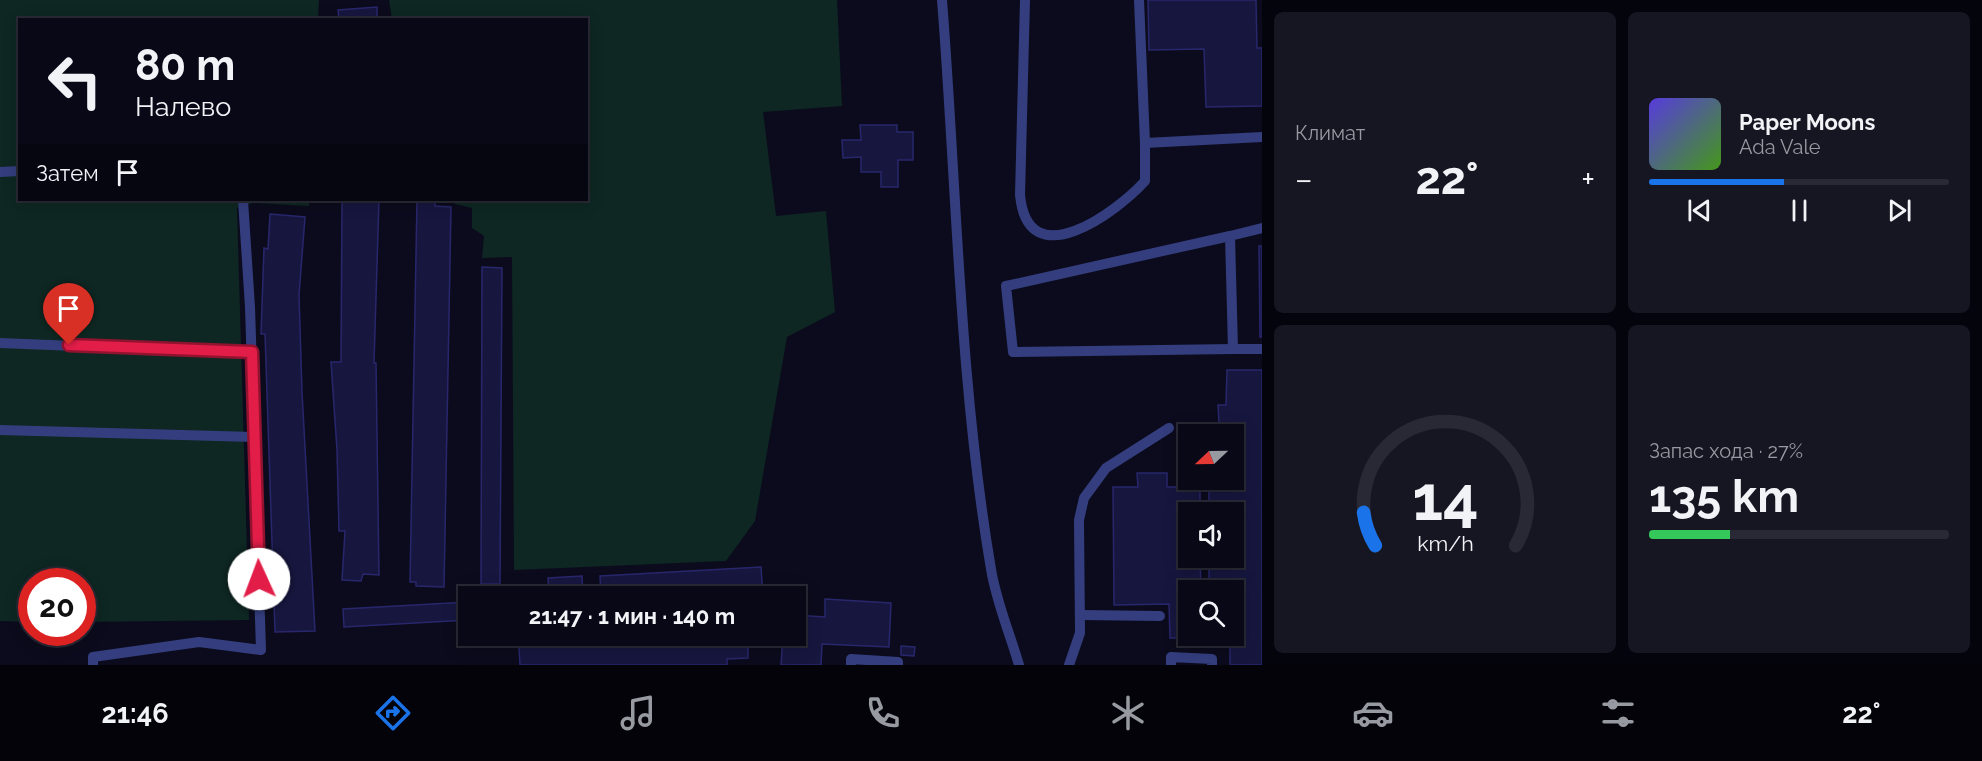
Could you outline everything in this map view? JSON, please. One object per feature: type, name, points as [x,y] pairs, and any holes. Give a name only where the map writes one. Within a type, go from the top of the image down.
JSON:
[{"type":"lane","points":[[942,0],[956,234],[973,434],[991,572],[1019,665]]},
{"type":"lane","points":[[1025,0],[1020,195],[1026,221],[1033,229],[1056,236],[1100,219],[1134,193],[1145,181],[1139,0]]},
{"type":"lane","points":[[1144,143],[1262,137]]},
{"type":"lane","points":[[0,172],[18,171]]},
{"type":"lane","points":[[93,665],[93,657],[199,642],[261,650],[252,352],[243,201]]},
{"type":"lane","points":[[1262,228],[1006,286],[1013,352],[1262,349]]},
{"type":"lane","points":[[1230,236],[1233,349]]},
{"type":"lane","points":[[0,343],[252,352]]},
{"type":"lane","points":[[1069,665],[1080,633],[1079,520],[1084,498],[1106,468],[1169,428]]},
{"type":"lane","points":[[0,430],[254,437]]},
{"type":"lane","points":[[1080,615],[1160,616]]},
{"type":"lane","points":[[1171,665],[1171,657],[1212,660],[1212,665]]},
{"type":"lane","points":[[851,665],[851,659],[898,662],[898,665]]},
{"type":"green space","points":[[0,0],[319,0],[318,18],[18,18],[18,201],[309,201],[309,206],[253,203],[237,208],[249,620],[96,622],[96,568],[18,568],[18,622],[0,621]]},
{"type":"green space","points":[[389,0],[837,0],[842,106],[763,112],[776,216],[826,211],[835,312],[787,337],[755,521],[726,561],[514,570],[512,257],[482,258],[484,236],[472,228],[472,208],[455,204],[455,201],[588,201],[588,18],[392,18]]},
{"type":"building","points":[[1148,0],[1256,0],[1257,48],[1262,48],[1262,106],[1206,107],[1204,49],[1149,50]]},
{"type":"building","points":[[377,7],[377,18],[339,18],[338,10]]},
{"type":"building","points":[[860,125],[897,125],[897,132],[913,132],[913,160],[898,160],[898,187],[881,187],[881,172],[861,172],[861,157],[843,158],[842,140],[861,140]]},
{"type":"building","points":[[342,201],[379,201],[374,363],[376,363],[379,575],[363,574],[361,581],[342,580],[345,531],[339,531],[337,450],[331,362],[341,362]]},
{"type":"building","points":[[417,201],[435,201],[435,206],[451,207],[444,587],[416,586],[416,582],[410,582]]},
{"type":"building","points":[[270,214],[305,217],[299,295],[315,631],[275,632],[265,334],[261,334],[264,248],[268,249]]},
{"type":"building","points":[[1259,246],[1262,246],[1262,337],[1260,337]]},
{"type":"building","points":[[482,267],[502,268],[500,584],[481,584]]},
{"type":"building","points":[[1227,370],[1262,370],[1262,665],[1230,665],[1230,646],[1244,646],[1244,580],[1209,580],[1209,568],[1244,568],[1244,502],[1209,502],[1209,490],[1244,490],[1244,424],[1219,423],[1218,405],[1226,405]]},
{"type":"building","points":[[1137,473],[1167,473],[1167,487],[1178,487],[1178,490],[1200,490],[1200,502],[1178,502],[1178,568],[1200,568],[1201,580],[1178,580],[1178,638],[1170,638],[1169,604],[1114,605],[1113,487],[1138,487]]},
{"type":"building","points":[[761,567],[762,586],[601,586],[600,576]]},
{"type":"building","points":[[582,576],[583,586],[548,586],[548,578]]},
{"type":"building","points":[[825,599],[891,603],[889,647],[822,644],[821,665],[781,665],[782,646],[806,646],[806,616],[825,617]]},
{"type":"building","points":[[458,603],[458,621],[344,627],[343,609]]},
{"type":"building","points":[[748,646],[748,658],[727,659],[727,665],[520,665],[519,647]]},
{"type":"building","points":[[901,646],[915,647],[914,656],[901,655]]},
{"type":"route","points":[[69,345],[252,352],[259,579]]}]
